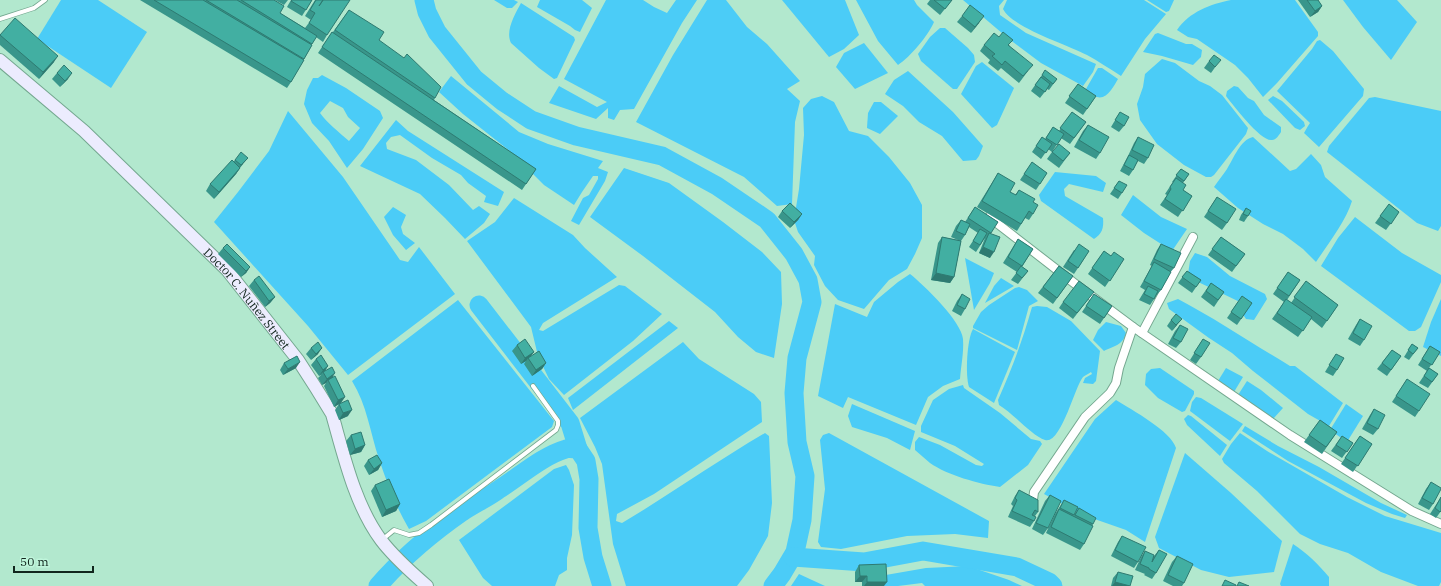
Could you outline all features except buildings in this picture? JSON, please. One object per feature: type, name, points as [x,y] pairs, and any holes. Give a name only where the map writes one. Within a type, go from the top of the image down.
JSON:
[{"type":"main road","name":"Doctor C. Nuñez Street","points":[[0,60],[84,131],[227,270],[298,360],[332,414],[364,511],[385,544],[427,586]]},
{"type":"street","points":[[987,215],[1074,283],[1142,333],[1290,435],[1412,511],[1441,524]]},
{"type":"street","points":[[1142,333],[1192,237]]},
{"type":"street","points":[[1033,500],[1034,492],[1085,417],[1110,393],[1116,383],[1119,368],[1133,326]]},
{"type":"lane","points":[[0,20],[34,8],[45,0]]},
{"type":"lane","points":[[385,544],[394,530],[409,535],[418,533],[438,520],[556,430],[558,421],[533,386]]},
{"type":"water","points":[[61,0],[98,0],[147,32],[111,88],[37,39]]},
{"type":"water","points":[[494,0],[514,0],[518,2],[512,8],[507,8]]},
{"type":"water","points":[[540,0],[582,0],[592,8],[580,32],[537,7]]},
{"type":"water","points":[[606,0],[643,0],[667,13],[676,0],[697,0],[682,23],[634,109],[620,110],[614,120],[608,118],[608,108],[596,119],[549,103],[559,86],[597,107],[607,102],[564,79]]},
{"type":"water","points":[[707,0],[726,0],[747,27],[767,44],[800,81],[787,89],[800,101],[795,122],[792,204],[777,206],[744,177],[636,122],[673,55]]},
{"type":"water","points":[[782,0],[845,0],[859,35],[844,49],[829,57]]},
{"type":"water","points":[[856,0],[914,0],[934,22],[928,34],[918,46],[898,65],[878,41]]},
{"type":"water","points":[[963,0],[1004,0],[999,6],[1000,15],[1026,33],[1096,64],[1093,72],[1083,86],[1041,63],[1009,39]]},
{"type":"water","points":[[1007,0],[1144,0],[1166,14],[1145,39],[1121,76],[1087,55],[1017,23],[1003,9]]},
{"type":"water","points":[[1147,0],[1174,0],[1169,11],[1166,12]]},
{"type":"water","points":[[1231,0],[1295,0],[1318,32],[1318,36],[1263,97],[1248,78],[1235,65],[1197,39],[1188,37],[1177,30],[1188,18],[1201,10]]},
{"type":"water","points":[[1343,0],[1397,0],[1417,22],[1391,60],[1363,27]]},
{"type":"water","points":[[521,3],[574,37],[575,40],[557,78],[554,79],[539,68],[511,43],[509,38],[510,28]]},
{"type":"water","points":[[940,28],[945,28],[974,55],[975,62],[957,89],[953,89],[921,61],[918,54],[930,37]]},
{"type":"water","points":[[1158,33],[1186,44],[1192,44],[1202,50],[1201,57],[1193,65],[1143,52],[1155,34]]},
{"type":"water","points":[[1320,40],[1333,51],[1364,89],[1363,96],[1319,147],[1304,133],[1310,123],[1277,91],[1317,41]]},
{"type":"water","points":[[864,43],[888,73],[855,89],[836,67],[844,53]]},
{"type":"water","points":[[1162,59],[1175,63],[1199,81],[1210,86],[1222,95],[1248,128],[1246,134],[1211,177],[1206,177],[1184,165],[1157,144],[1140,120],[1137,104],[1143,87],[1145,74]]},
{"type":"water","points":[[982,62],[1014,88],[997,125],[992,128],[961,94],[976,66]]},
{"type":"water","points":[[1098,68],[1102,68],[1118,79],[1110,92],[1101,97],[1094,96],[1086,89]]},
{"type":"water","points":[[908,71],[953,112],[983,146],[976,160],[963,161],[942,136],[919,122],[903,106],[885,94],[894,80]]},
{"type":"water","points":[[322,75],[346,88],[380,111],[383,118],[363,149],[347,168],[329,141],[312,123],[304,104],[307,90],[313,78],[318,78]],"holes":[[[330,101],[343,108],[348,117],[360,128],[349,141],[320,113]]]},
{"type":"water","points":[[451,76],[519,132],[548,144],[603,161],[598,168],[608,172],[605,181],[579,225],[571,221],[583,198],[589,195],[598,179],[598,176],[593,176],[574,205],[544,185],[511,152],[463,114],[439,92]]},
{"type":"water","points":[[1234,86],[1238,87],[1248,98],[1254,101],[1264,115],[1281,127],[1281,132],[1276,138],[1273,140],[1267,139],[1261,135],[1254,129],[1226,96],[1227,91]]},
{"type":"water","points":[[822,96],[834,102],[849,131],[868,136],[889,157],[910,183],[922,205],[922,238],[907,269],[889,280],[864,309],[838,300],[825,286],[814,265],[815,256],[798,232],[794,220],[799,189],[804,135],[803,108],[811,99]]},
{"type":"water","points":[[1273,96],[1282,101],[1304,122],[1305,126],[1300,130],[1295,128],[1268,100]]},
{"type":"water","points":[[1375,97],[1441,111],[1441,226],[1438,231],[1417,223],[1327,152],[1329,146],[1369,98]]},
{"type":"water","points":[[874,102],[881,102],[898,116],[880,134],[867,128],[868,113]]},
{"type":"water","points":[[288,111],[343,177],[400,260],[408,262],[419,247],[455,294],[348,375],[308,326],[214,222],[269,151]]},
{"type":"water","points":[[396,120],[408,131],[504,192],[498,206],[484,202],[486,196],[468,183],[461,175],[432,158],[400,135],[391,137],[386,143],[387,149],[416,160],[449,185],[473,210],[479,206],[490,214],[484,223],[465,239],[420,194],[360,166]]},
{"type":"water","points":[[1253,137],[1290,171],[1296,169],[1311,154],[1321,165],[1325,177],[1352,201],[1341,224],[1316,262],[1303,249],[1283,234],[1263,224],[1238,208],[1214,187],[1244,142]]},
{"type":"water","points":[[624,168],[669,183],[762,252],[781,272],[782,304],[774,358],[756,352],[738,337],[715,312],[590,217]]},
{"type":"water","points":[[1055,172],[1096,176],[1106,183],[1103,192],[1069,184],[1064,189],[1065,196],[1103,218],[1102,230],[1094,239],[1041,201],[1039,195]]},
{"type":"water","points":[[1133,195],[1161,217],[1187,229],[1172,251],[1144,233],[1121,215]]},
{"type":"water","points":[[514,198],[573,235],[617,277],[543,323],[539,330],[543,331],[619,285],[625,286],[662,314],[633,341],[564,395],[549,379],[538,356],[531,327],[467,241],[495,222]]},
{"type":"water","points":[[393,207],[406,215],[401,227],[403,234],[415,243],[406,250],[393,235],[384,217]]},
{"type":"water","points":[[1355,217],[1402,253],[1441,275],[1441,282],[1421,327],[1415,331],[1409,331],[1321,266],[1338,238]]},
{"type":"water","points":[[1195,253],[1207,257],[1230,276],[1265,294],[1267,299],[1254,320],[1246,319],[1242,313],[1242,303],[1194,280],[1188,274],[1190,261]]},
{"type":"water","points":[[965,258],[994,273],[990,283],[974,310]]},
{"type":"water","points":[[910,274],[941,304],[961,332],[963,349],[960,379],[943,386],[928,397],[916,425],[848,397],[843,408],[818,396],[835,304],[867,317],[874,302]]},
{"type":"water","points":[[1001,278],[1014,286],[985,303],[994,286]]},
{"type":"water","points":[[1019,287],[1027,290],[1038,301],[1029,306],[1017,350],[973,328],[973,326],[981,312],[989,305],[1015,288]]},
{"type":"water","points":[[1178,299],[1290,366],[1295,366],[1343,403],[1329,426],[1308,414],[1232,353],[1169,309],[1167,303]]},
{"type":"water","points":[[1441,299],[1441,356],[1423,347],[1431,322]]},
{"type":"water","points":[[458,300],[554,421],[552,427],[426,521],[409,529],[389,486],[379,459],[365,409],[352,381]]},
{"type":"water","points":[[1032,307],[1047,307],[1071,321],[1100,351],[1096,381],[1093,384],[1083,383],[1085,378],[1092,374],[1091,372],[1083,377],[1057,434],[1051,439],[1045,440],[1034,434],[999,405],[998,400],[1017,354]]},
{"type":"water","points":[[669,321],[678,328],[573,410],[568,398]]},
{"type":"water","points":[[1106,322],[1121,326],[1126,333],[1125,337],[1120,343],[1104,351],[1093,340],[1098,330]]},
{"type":"water","points":[[973,329],[1015,352],[994,403],[969,387],[967,357],[969,341]]},
{"type":"water","points":[[683,342],[699,359],[754,394],[761,402],[762,422],[654,494],[617,514],[616,521],[622,523],[765,433],[769,436],[772,503],[768,536],[749,570],[737,586],[626,586],[613,544],[602,464],[580,418]]},
{"type":"water","points":[[1160,368],[1194,391],[1194,394],[1185,411],[1182,412],[1158,398],[1145,385],[1146,374],[1151,369]]},
{"type":"water","points":[[1226,368],[1243,377],[1234,392],[1218,381]]},
{"type":"water","points":[[1247,381],[1261,390],[1283,408],[1273,419],[1238,395]]},
{"type":"water","points":[[963,385],[964,388],[1000,413],[1031,439],[1040,441],[1042,444],[1028,465],[1000,487],[983,484],[954,475],[930,463],[915,450],[915,442],[919,437],[940,445],[976,465],[982,466],[984,464],[955,446],[921,432],[921,426],[933,400],[949,389]]},
{"type":"water","points":[[1196,397],[1201,398],[1243,424],[1230,441],[1190,411],[1192,402]]},
{"type":"water","points":[[1116,400],[1159,428],[1173,441],[1176,448],[1145,542],[1126,530],[1083,515],[1044,494],[1095,419]]},
{"type":"water","points":[[852,404],[915,431],[910,450],[887,438],[852,427],[848,416]]},
{"type":"water","points":[[1346,404],[1363,416],[1347,442],[1330,430]]},
{"type":"water","points":[[1188,415],[1227,445],[1220,456],[1187,425],[1184,419]]},
{"type":"water","points":[[1245,426],[1381,503],[1407,515],[1405,518],[1366,503],[1288,461],[1242,431]]},
{"type":"water","points":[[829,433],[989,521],[988,538],[955,534],[907,536],[841,549],[821,547],[818,542],[825,489],[820,440],[823,435]]},
{"type":"water","points":[[1240,433],[1267,451],[1347,497],[1385,516],[1441,533],[1441,582],[1439,586],[1418,586],[1381,572],[1348,553],[1320,544],[1300,534],[1257,491],[1224,463],[1222,459]]},
{"type":"water","points":[[1185,453],[1231,493],[1282,541],[1274,572],[1229,577],[1201,570],[1159,548],[1155,537]]},
{"type":"water","points":[[566,465],[574,485],[572,535],[567,558],[567,570],[559,575],[555,586],[492,586],[483,578],[459,540],[554,469]]},
{"type":"water","points":[[1293,544],[1312,559],[1329,577],[1329,586],[1281,586],[1280,584]]},
{"type":"water","points":[[968,566],[1022,586],[925,586],[922,583],[898,586],[880,586],[880,576],[926,568]]},
{"type":"water","points":[[799,574],[825,586],[791,586]]},
{"type":"waterway","points":[[424,0],[427,12],[437,32],[474,78],[502,101],[531,120],[576,136],[662,156],[717,186],[767,220],[794,254],[808,280],[812,302],[797,358],[794,393],[797,442],[805,476],[802,520],[795,552],[773,586]]},
{"type":"waterway","points":[[479,305],[570,423],[578,449]]},
{"type":"waterway","points":[[378,586],[418,546],[440,528],[539,462],[557,452],[566,449],[578,449],[586,461],[589,479],[588,528],[593,557],[602,586]]},
{"type":"waterway","points":[[793,557],[864,562],[923,551],[1017,567],[1049,582],[1053,586]]}]
